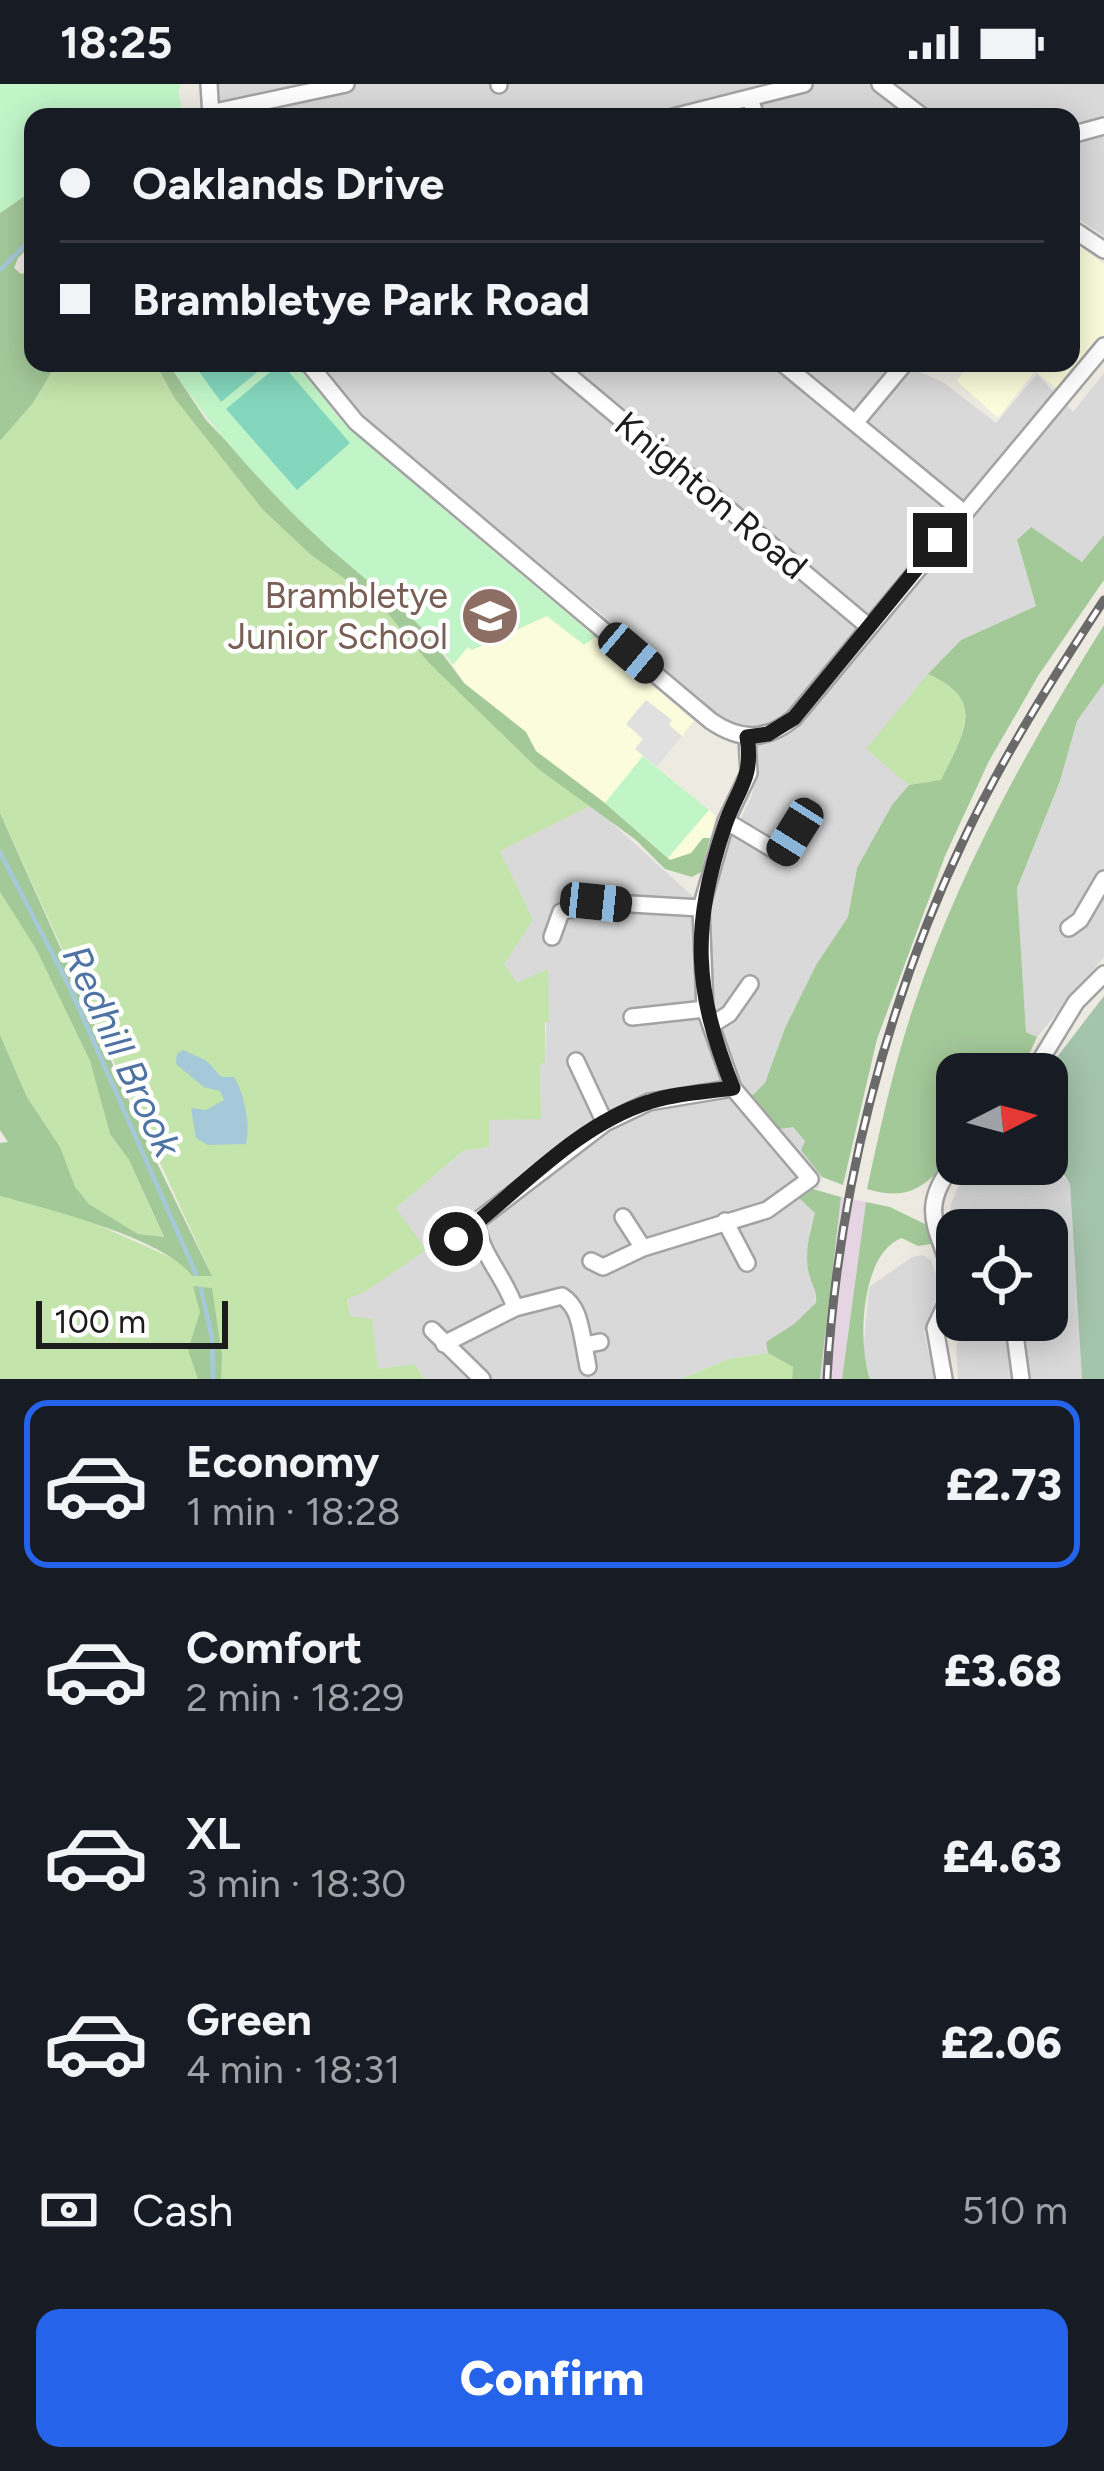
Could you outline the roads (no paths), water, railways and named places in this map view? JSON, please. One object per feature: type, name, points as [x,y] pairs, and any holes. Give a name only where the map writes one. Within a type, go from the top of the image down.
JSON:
[{"type":"street","points":[[241,108],[346,84]]},
{"type":"street","points":[[709,108],[803,84]]},
{"type":"street","points":[[880,84],[911,108]]},
{"type":"street","points":[[750,98],[753,108]]},
{"type":"street","points":[[315,372],[356,422],[711,721],[747,737],[768,734],[794,718],[1104,346]]},
{"type":"street","name":"Knighton Road","points":[[565,372],[868,627]]},
{"type":"street","points":[[793,372],[963,512]]},
{"type":"street","points":[[855,423],[898,372]]},
{"type":"street","points":[[591,1261],[603,1268],[643,1248],[767,1210],[810,1179],[733,1088],[708,1017],[701,908],[726,821],[749,773],[747,737]]},
{"type":"street","points":[[726,821],[781,854],[809,810]]},
{"type":"street","points":[[1070,928],[1080,920],[1104,879]]},
{"type":"street","points":[[553,937],[561,912],[596,902],[701,908]]},
{"type":"street","points":[[1045,1053],[1076,1003],[1104,974]]},
{"type":"street","points":[[632,1017],[729,1014],[750,984]]},
{"type":"street","points":[[576,1061],[605,1123]]},
{"type":"street","points":[[438,1251],[605,1123],[650,1102],[733,1088]]},
{"type":"street","points":[[943,1185],[935,1201],[934,1224],[953,1289],[934,1328],[944,1379]]},
{"type":"street","points":[[623,1217],[643,1248]]},
{"type":"street","points":[[725,1221],[747,1263]]},
{"type":"street","points":[[477,1223],[478,1236],[508,1283],[515,1308]]},
{"type":"street","points":[[482,1379],[438,1337],[562,1296],[571,1302],[592,1343],[588,1367]]},
{"type":"street","points":[[1016,1341],[1021,1379]]},
{"type":"water","points":[[183,1050],[207,1061],[221,1077],[234,1077],[246,1109],[246,1144],[208,1145],[196,1138],[191,1108],[206,1110],[224,1100],[220,1091],[204,1087],[176,1064]]},
{"type":"waterway","name":"Redhill Brook","points":[[0,270],[24,246]]},
{"type":"waterway","name":"Redhill Brook","points":[[0,852],[70,988],[196,1274]]},
{"type":"waterway","name":"Redhill Brook","points":[[201,1289],[212,1338],[213,1379]]},
{"type":"railway","points":[[827,1379],[854,1170],[912,965],[981,804],[1104,600]]},
{"type":"place","name":"Brambletye Junior School","points":[[490,616]]}]
